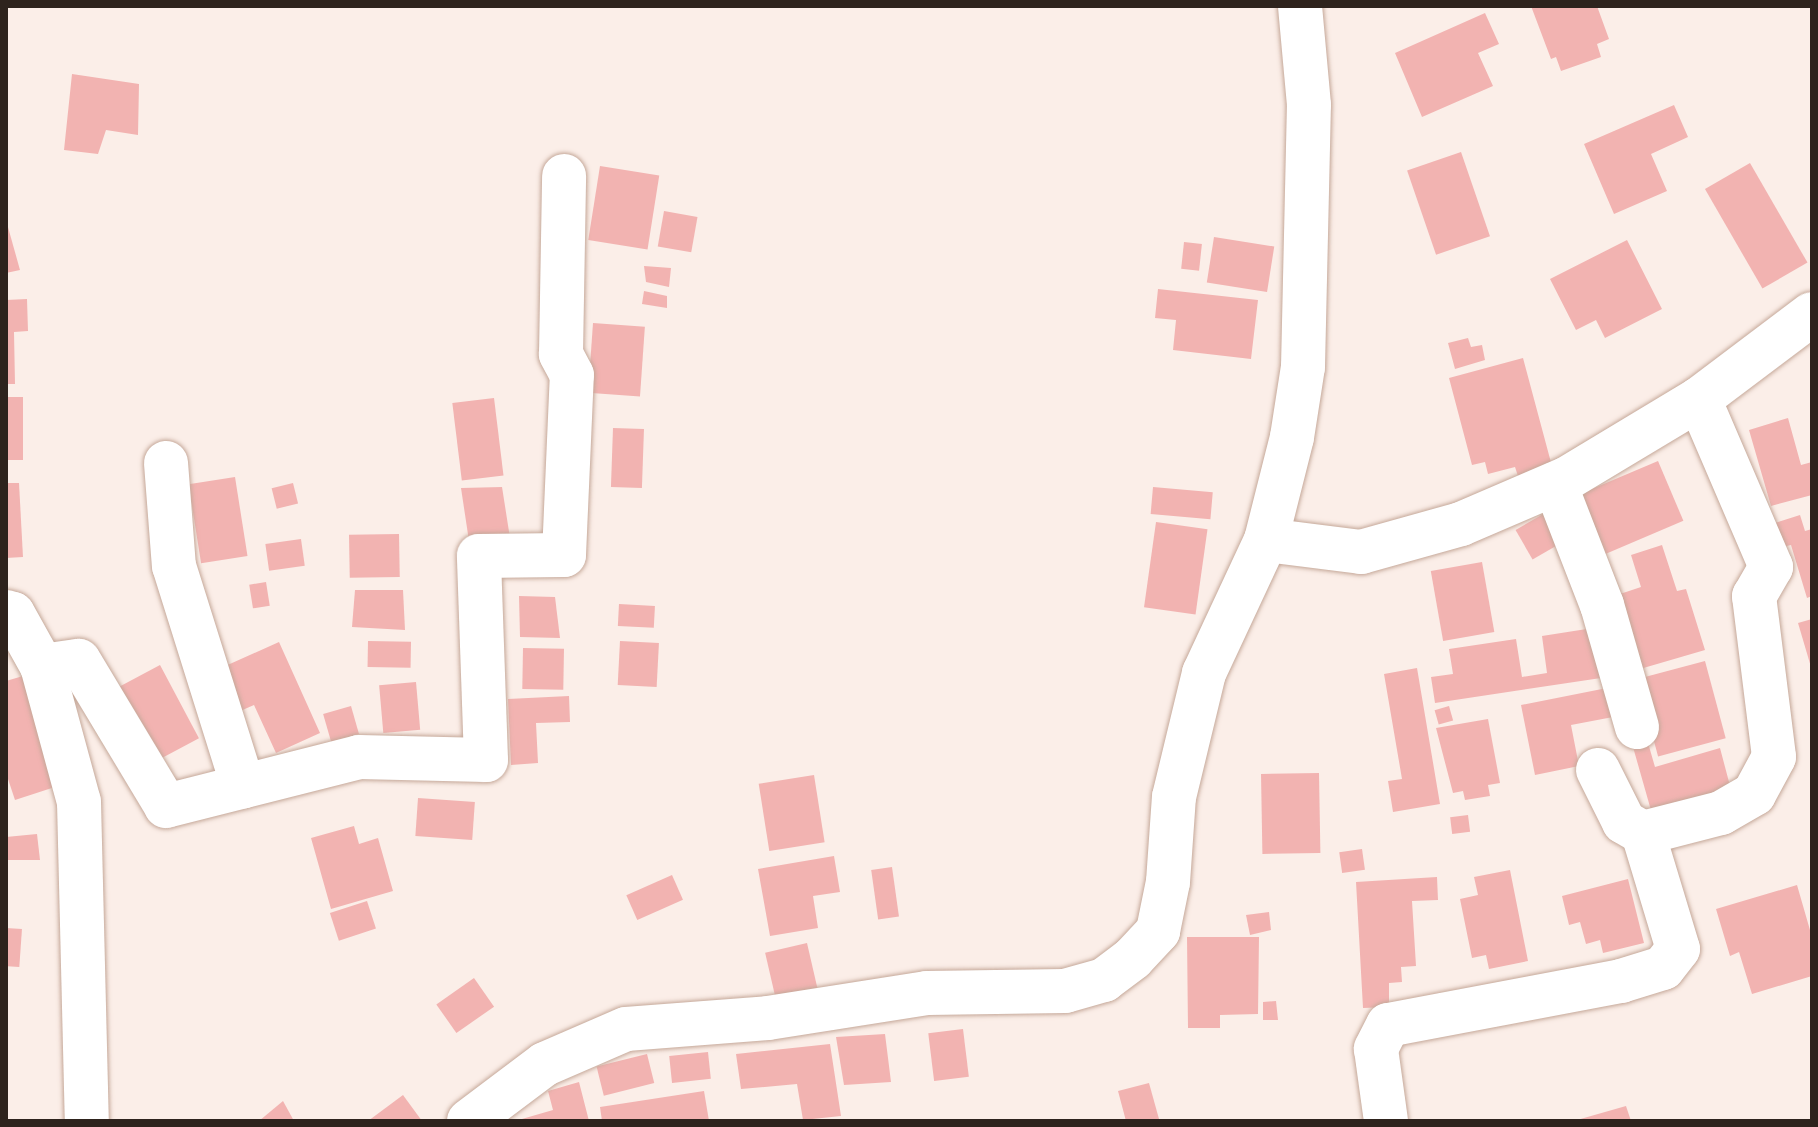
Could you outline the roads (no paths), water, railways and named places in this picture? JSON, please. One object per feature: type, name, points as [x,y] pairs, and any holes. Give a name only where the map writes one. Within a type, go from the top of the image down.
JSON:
[{"type":"street","points":[[469,1121],[545,1064],[626,1029],[768,1018],[927,993],[1065,991],[1104,980],[1133,958],[1158,931],[1168,882],[1174,797],[1204,673],[1266,540],[1292,437],[1303,367],[1309,105],[1300,6]]},
{"type":"street","points":[[42,666],[79,661],[166,806],[359,757],[486,760],[479,556],[564,555],[572,375],[561,354],[564,176]]},
{"type":"street","points":[[1266,540],[1361,552],[1461,524],[1555,484],[1699,399],[1812,314]]},
{"type":"street","points":[[1643,833],[1721,813],[1743,801],[1754,794],[1774,757],[1754,596],[1771,567],[1699,399]]},
{"type":"street","points":[[166,463],[174,566],[243,786]]},
{"type":"street","points":[[1555,484],[1602,605],[1637,727]]},
{"type":"street","points":[[6,612],[13,614],[42,666],[79,802],[87,1121]]},
{"type":"street","points":[[1386,1121],[1376,1049],[1388,1025],[1548,996],[1663,968],[1678,949],[1643,833],[1624,822],[1598,770]]}]
